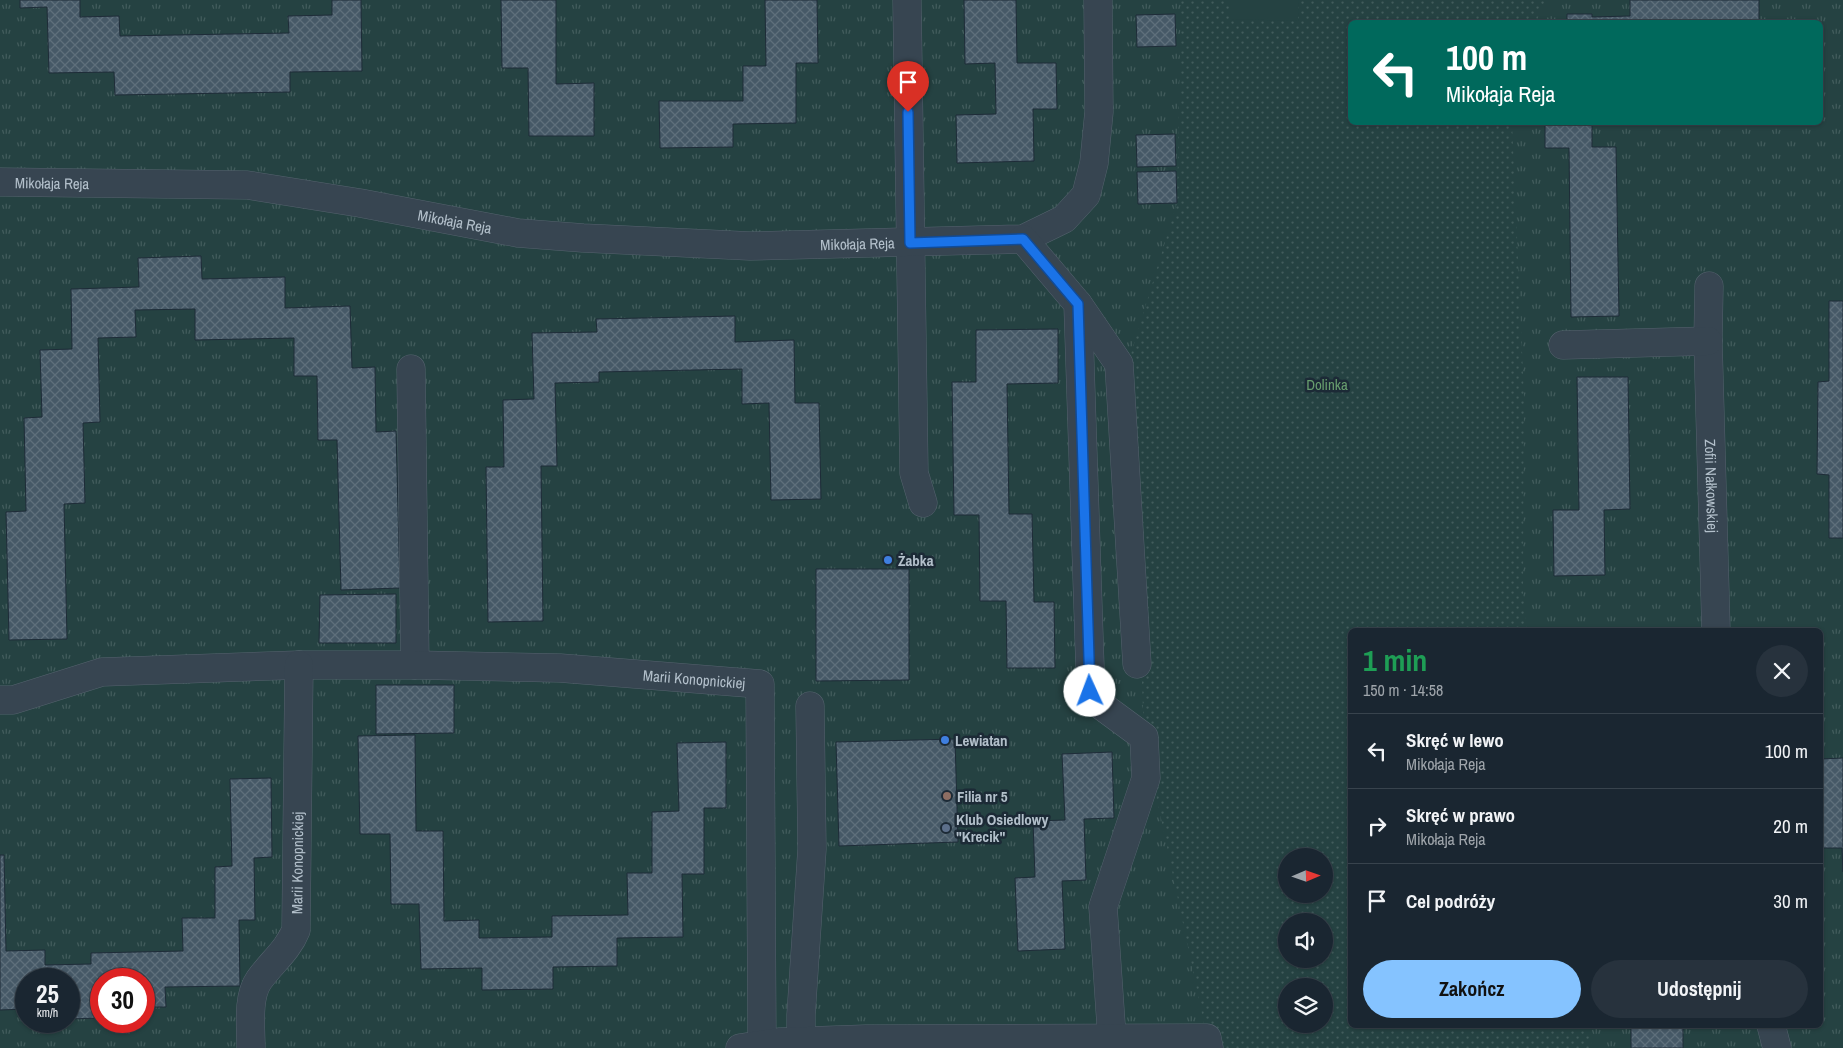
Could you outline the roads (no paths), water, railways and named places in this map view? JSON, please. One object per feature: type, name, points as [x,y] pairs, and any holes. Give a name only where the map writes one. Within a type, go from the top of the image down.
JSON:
[{"type":"street","name":"Mikołaja Reja","points":[[907,0],[914,472],[923,503]]},
{"type":"street","name":"Mikołaja Reja","points":[[0,182],[247,185],[360,203],[518,233],[582,238],[750,246],[1023,239],[1064,219],[1086,195],[1094,163],[1099,112],[1098,0]]},
{"type":"street","points":[[1023,239],[1078,304],[1119,364],[1137,664]]},
{"type":"street","name":"Zofii Nałkowskiej","points":[[1709,286],[1708,341],[1716,628]]},
{"type":"street","points":[[1078,304],[1091,698],[1144,738],[1146,778],[1103,907],[1112,1039]]},
{"type":"street","points":[[1563,345],[1708,341]]},
{"type":"street","points":[[411,369],[415,665]]},
{"type":"street","name":"Marii Konopnickiej","points":[[0,700],[13,700],[102,672],[299,666],[415,665],[560,668],[760,684],[751,1046],[801,1041],[943,1044],[1207,1038],[1209,1048]]},
{"type":"street","name":"Marii Konopnickiej","points":[[251,1048],[250,1007],[258,981],[291,942],[296,930],[299,666]]},
{"type":"street","points":[[801,1041],[812,849],[810,706]]},
{"type":"street","points":[[1772,1028],[1777,1048]]},
{"type":"place","name":"Żabka","points":[[888,560]]},
{"type":"place","name":"Lewiatan","points":[[945,740]]},
{"type":"place","name":"Filia nr 5","points":[[947,796]]},
{"type":"place","name":"Klub Osiedlowy \"Krecik\"","points":[[946,828]]},
{"type":"park label","name":"Dolinka","points":[[1327,384]]}]
